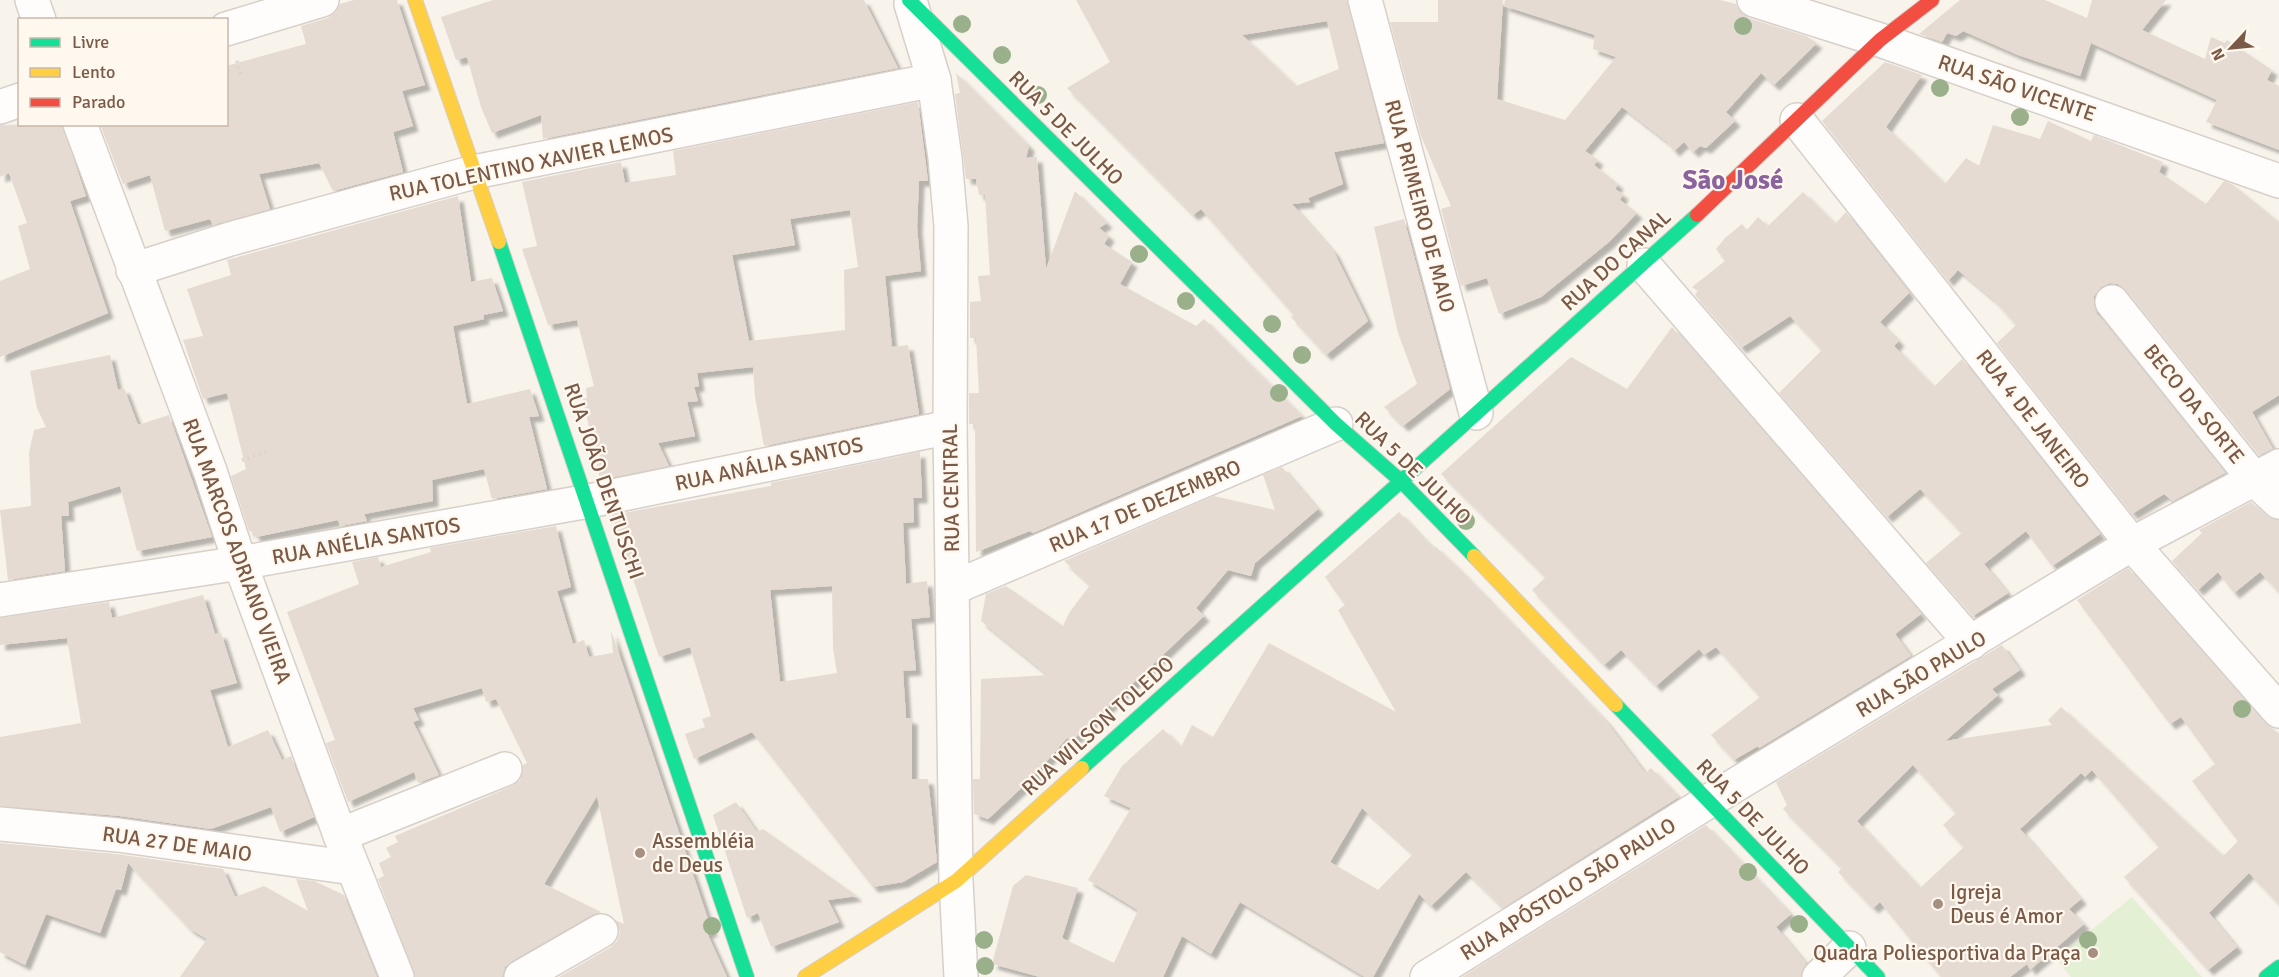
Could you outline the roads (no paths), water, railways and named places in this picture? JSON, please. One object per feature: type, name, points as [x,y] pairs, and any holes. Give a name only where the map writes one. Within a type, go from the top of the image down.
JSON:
[{"type":"street","points":[[32,0],[38,18]]},
{"type":"street","points":[[228,28],[322,0]]},
{"type":"street","name":"RUA JOÃO DENTUSCHI","points":[[415,0],[588,501],[747,977]]},
{"type":"street","name":"RUA PRIMEIRO DE MAIO","points":[[1365,0],[1476,413]]},
{"type":"street","name":"RUA SÃO VICENTE","points":[[1754,0],[1880,39],[2279,181]]},
{"type":"street","points":[[1880,39],[1932,0]]},
{"type":"street","name":"RUA CENTRAL","points":[[910,2],[934,80],[945,158],[951,226],[950,427],[956,881],[961,977]]},
{"type":"street","name":"RUA 5 DE JULHO","points":[[910,2],[1336,424],[1402,482],[1878,977]]},
{"type":"street","name":"RUA DO CANAL","points":[[1402,482],[1476,413],[1644,265],[1880,39]]},
{"type":"street","name":"RUA TOLENTINO XAVIER LEMOS","points":[[133,270],[230,238],[474,172],[934,80]]},
{"type":"street","points":[[0,107],[18,101]]},
{"type":"street","name":"RUA 4 DE JANEIRO","points":[[1797,120],[2132,544],[2279,711]]},
{"type":"street","name":"RUA MARCOS ADRIANO VIEIRA","points":[[81,126],[210,471],[240,563],[340,835],[397,977]]},
{"type":"street","points":[[1644,265],[1971,644]]},
{"type":"street","name":"BECO DA SORTE","points":[[2112,302],[2266,473],[2279,502]]},
{"type":"street","name":"RUA 17 DE DEZEMBRO","points":[[953,588],[1336,424]]},
{"type":"street","name":"RUA ANÁLIA SANTOS","points":[[588,501],[950,427]]},
{"type":"street","points":[[2132,544],[2266,473]]},
{"type":"street","name":"RUA WILSON TOLEDO","points":[[805,977],[956,881],[1402,482]]},
{"type":"street","name":"RUA ANÉLIA SANTOS","points":[[0,600],[240,563],[588,501]]},
{"type":"street","name":"RUA SÃO PAULO","points":[[1709,801],[1971,644],[2132,544]]},
{"type":"street","points":[[340,835],[505,769]]},
{"type":"street","name":"RUA APÓSTOLO SÃO PAULO","points":[[1427,977],[1709,801]]},
{"type":"street","name":"RUA 27 DE MAIO","points":[[0,824],[118,835],[353,868]]},
{"type":"street","points":[[521,977],[601,931]]},
{"type":"street","points":[[1819,977],[1849,948]]},
{"type":"street","points":[[2266,977],[2279,967]]},
{"type":"place","name":"Assembléia de Deus","points":[[640,853]]},
{"type":"place","name":"Igreja Deus é Amor","points":[[1938,904]]},
{"type":"place","name":"Quadra Poliesportiva da Praça","points":[[2093,953]]},
{"type":"district","name":"São José","points":[[1733,180]]}]
